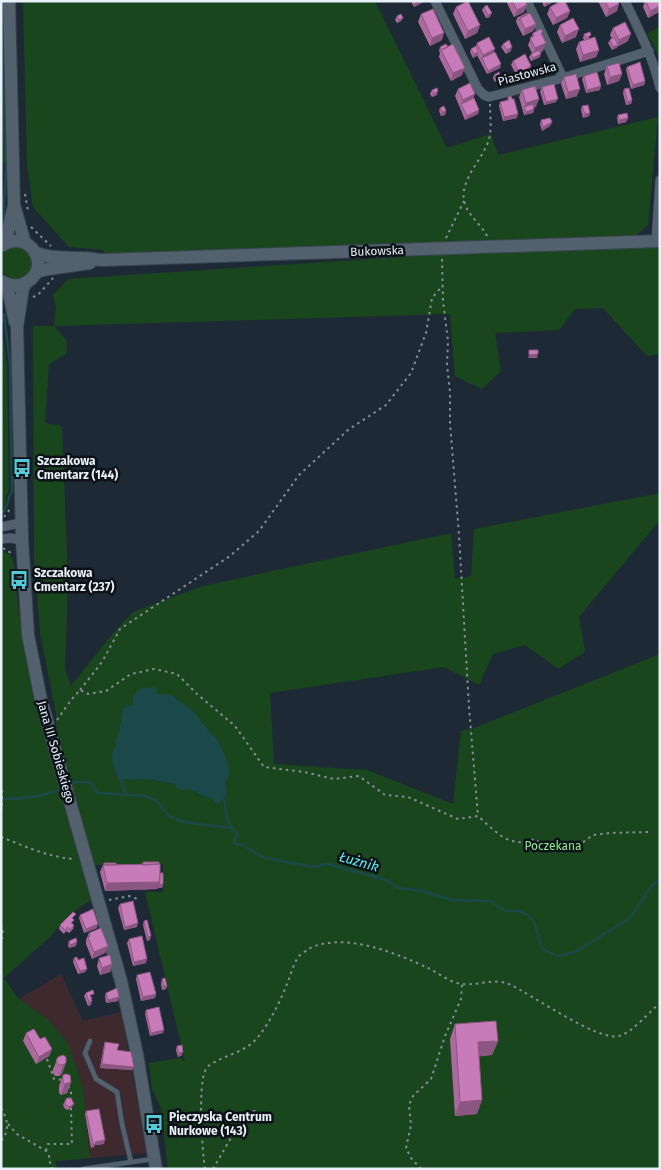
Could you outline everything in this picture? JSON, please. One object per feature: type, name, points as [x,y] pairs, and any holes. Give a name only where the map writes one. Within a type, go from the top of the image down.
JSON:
[{"type":"street","points":[[9,1],[14,205],[24,242]]},
{"type":"street","name":"Piastowska","points":[[435,1],[478,89],[490,102],[649,51]]},
{"type":"street","points":[[527,1],[563,78]]},
{"type":"street","points":[[625,1],[649,51],[660,88]]},
{"type":"street","points":[[658,241],[660,180]]},
{"type":"street","points":[[3,244],[14,205]]},
{"type":"street","points":[[3,244],[11,241],[24,242],[36,253],[38,259],[36,272],[23,288],[17,326]]},
{"type":"street","name":"Bukowska","points":[[94,260],[658,241]]},
{"type":"street","points":[[36,253],[54,257],[94,260]]},
{"type":"street","points":[[36,272],[88,264],[94,260]]},
{"type":"street","points":[[17,326],[4,283],[20,286],[26,283]]},
{"type":"street","name":"Jana III Sobieskiego","points":[[17,326],[21,523],[25,606],[30,643],[41,700],[121,981],[155,1164]]},
{"type":"street","points":[[1,527],[21,523]]},
{"type":"street","points":[[2,539],[22,540]]},
{"type":"lane","points":[[90,1041],[85,1053],[96,1079],[117,1092],[131,1162]]},
{"type":"lane","points":[[84,1169],[131,1162],[155,1164]]},
{"type":"path","points":[[483,105],[490,102],[491,126],[489,140],[470,175],[464,193],[464,200],[468,212],[487,235],[489,247]]},
{"type":"path","points":[[464,200],[443,244],[442,285],[448,341],[450,423],[460,535],[469,707],[478,816],[503,838],[524,843],[534,839],[556,852],[571,850],[593,835],[650,832]]},
{"type":"path","points":[[30,226],[53,248]]},
{"type":"path","points":[[29,299],[38,295],[55,277]]},
{"type":"path","points":[[57,721],[102,662],[120,629],[230,556],[259,532],[299,475],[348,430],[386,405],[411,373],[426,333],[432,298],[442,285]]},
{"type":"path","points":[[80,690],[88,694],[106,690],[131,674],[154,670],[176,674],[235,726],[264,767],[304,772],[334,779],[359,776],[385,795],[408,797],[458,819],[478,816]]},
{"type":"path","points":[[2,790],[2,810]]},
{"type":"path","points":[[1,837],[22,846],[66,859],[86,858]]},
{"type":"path","points":[[99,902],[129,896],[140,900]]},
{"type":"path","points":[[1,924],[3,933],[1,944]]},
{"type":"path","points":[[205,1169],[202,1095],[204,1072],[214,1062],[240,1052],[259,1037],[280,1000],[299,956],[322,944],[356,944],[404,957],[462,984],[486,981],[509,984],[577,1022],[608,1036],[619,1036],[630,1030],[660,1003]]},
{"type":"path","points":[[421,1169],[411,1158],[406,1148],[411,1125],[409,1105],[413,1096],[431,1079],[444,1036],[461,999],[462,984]]},
{"type":"path","points":[[46,1059],[54,1079],[62,1079],[71,1091],[72,1144],[48,1144],[46,1151]]},
{"type":"path","points":[[1,1108],[8,1124],[18,1134],[46,1151],[53,1169]]},
{"type":"path","points":[[213,1169],[239,1124],[252,1110],[257,1112]]},
{"type":"path","points":[[1,1141],[8,1124]]},
{"type":"shaded area","points":[[156,687],[157,694],[171,695],[189,708],[218,740],[228,762],[229,775],[225,783],[226,796],[217,805],[212,798],[189,789],[181,790],[176,788],[175,784],[147,779],[118,780],[112,762],[112,753],[116,745],[115,741],[119,732],[123,708],[132,705],[133,696],[142,688]]},
{"type":"shaded area","points":[[61,974],[83,1021],[121,1012],[147,1153],[90,1158],[83,1086],[68,1043],[49,1020],[19,999]]},
{"type":"green space","points":[[1,1],[4,1],[8,163],[1,163]]},
{"type":"green space","points":[[23,1],[375,1],[447,148],[491,134],[498,155],[658,117],[648,225],[636,235],[105,255],[103,250],[69,247],[33,207],[27,165]]},
{"type":"green space","points":[[660,27],[660,59],[647,33]]},
{"type":"green space","points":[[660,245],[660,354],[647,356],[603,308],[575,309],[559,330],[495,333],[501,371],[482,389],[455,376],[450,314],[54,326],[56,307],[53,295],[68,279],[506,250]]},
{"type":"green space","points":[[16,247],[22,248],[27,252],[31,257],[31,269],[27,274],[22,278],[16,279],[10,278],[5,274],[1,269],[0,263],[1,257],[5,252],[10,248]]},
{"type":"green space","points":[[1,322],[7,368],[9,491],[1,513]]},
{"type":"green space","name":"Poczekana","points":[[33,326],[54,326],[67,341],[66,354],[49,364],[45,423],[62,426],[68,580],[65,669],[71,686],[109,638],[133,612],[203,586],[451,533],[455,579],[471,576],[474,529],[660,493],[660,520],[579,617],[585,652],[558,669],[525,645],[493,654],[479,685],[444,667],[270,693],[274,764],[367,770],[453,804],[461,731],[474,728],[660,654],[660,1169],[168,1169],[161,1108],[152,1089],[149,1063],[180,1058],[185,1061],[145,892],[163,892],[163,864],[95,865],[56,727],[56,713],[40,633],[34,556]],"holes":[[[171,695],[197,715],[218,740],[228,762],[225,783],[226,796],[217,805],[212,798],[204,797],[191,789],[176,788],[175,784],[147,779],[118,780],[112,762],[112,753],[116,745],[115,741],[119,732],[123,708]]]},
{"type":"green space","points":[[1,549],[9,554],[13,560],[20,621],[32,689],[91,900],[70,914],[50,937],[4,978],[19,999],[49,1020],[68,1043],[83,1087],[90,1158],[55,1161],[57,1169],[1,1169]]},
{"type":"building","points":[[468,1],[480,25],[468,31],[456,7]]},
{"type":"building","points":[[512,1],[525,1],[527,5],[517,10]]},
{"type":"building","points":[[565,1],[570,11],[556,18],[550,7]]},
{"type":"building","points":[[605,1],[618,1],[619,4],[609,9]]},
{"type":"building","points":[[646,1],[660,1],[660,6],[650,11]]},
{"type":"building","points":[[487,5],[492,13],[488,15],[484,7]]},
{"type":"building","points":[[433,9],[444,33],[432,38],[421,14]]},
{"type":"building","points":[[527,13],[520,18],[519,21],[517,18]]},
{"type":"building","points":[[530,13],[536,24],[525,29],[520,18]]},
{"type":"building","points":[[401,14],[403,18],[399,20],[397,16]]},
{"type":"building","points":[[573,18],[579,29],[565,36],[560,25]]},
{"type":"building","points":[[625,22],[631,34],[619,40],[613,28]]},
{"type":"building","points":[[541,29],[546,43],[535,48],[530,38],[534,36],[533,33]]},
{"type":"building","points":[[590,32],[591,35],[586,38],[584,34]]},
{"type":"building","points":[[489,37],[495,49],[483,55],[477,43]]},
{"type":"building","points":[[595,37],[599,50],[583,55],[579,42]]},
{"type":"building","points":[[614,37],[618,45],[613,47],[610,40]]},
{"type":"building","points":[[509,40],[512,47],[507,50],[503,44]]},
{"type":"building","points":[[446,44],[448,47],[442,50],[440,47]]},
{"type":"building","points":[[453,44],[465,68],[453,73],[441,50]]},
{"type":"building","points":[[476,46],[478,52],[474,54],[471,49]]},
{"type":"building","points":[[539,50],[541,54],[533,58],[531,54]]},
{"type":"building","points":[[495,52],[501,64],[488,71],[482,58]]},
{"type":"building","points":[[525,54],[531,66],[520,74],[513,61]]},
{"type":"building","points":[[640,62],[645,81],[633,85],[627,67]]},
{"type":"building","points":[[619,63],[622,74],[610,77],[607,66]]},
{"type":"building","points":[[499,72],[500,76],[496,78],[494,75]]},
{"type":"building","points":[[597,72],[601,86],[587,90],[584,76]]},
{"type":"building","points":[[576,74],[580,89],[568,92],[564,77]]},
{"type":"building","points":[[470,83],[475,94],[463,100],[458,89]]},
{"type":"building","points":[[554,84],[558,99],[546,102],[542,87]]},
{"type":"building","points":[[535,86],[539,99],[526,103],[522,90]]},
{"type":"building","points":[[437,88],[438,91],[434,94],[432,90]]},
{"type":"building","points":[[629,88],[632,100],[628,102],[624,89]]},
{"type":"building","points":[[511,96],[514,99],[518,114],[504,117],[500,102],[509,100],[508,97]]},
{"type":"building","points":[[474,98],[479,110],[467,116],[461,104]]},
{"type":"building","points":[[533,104],[534,109],[526,112],[524,107]]},
{"type":"building","points":[[588,105],[590,113],[585,114],[582,106]]},
{"type":"building","points":[[444,106],[446,111],[442,112],[440,108]]},
{"type":"building","points":[[627,113],[628,118],[619,120],[618,115]]},
{"type":"building","points":[[550,118],[552,122],[543,127],[541,120]]},
{"type":"building","points":[[529,350],[538,350],[538,354],[529,355]]},
{"type":"building","points":[[143,862],[159,862],[159,864],[143,865]]},
{"type":"building","points":[[104,863],[116,863],[116,865],[104,865]]},
{"type":"building","points":[[160,864],[160,882],[107,883],[103,865]]},
{"type":"building","points":[[160,873],[163,873],[163,884],[159,884]]},
{"type":"building","points":[[133,901],[138,923],[125,927],[120,904]]},
{"type":"building","points":[[93,909],[98,924],[86,929],[80,915]]},
{"type":"building","points":[[73,912],[76,914],[72,918],[74,920],[71,923],[74,925],[70,930],[68,927],[65,930],[60,925]]},
{"type":"building","points":[[147,920],[151,936],[148,937],[144,921]]},
{"type":"building","points":[[101,928],[108,946],[94,952],[88,937],[90,936],[89,933]]},
{"type":"building","points":[[142,936],[147,959],[134,962],[129,939]]},
{"type":"building","points":[[76,938],[77,942],[70,945],[69,941]]},
{"type":"building","points":[[110,955],[112,964],[102,968],[99,958]]},
{"type":"building","points":[[77,957],[78,960],[84,958],[87,969],[80,971],[74,958]]},
{"type":"building","points":[[150,972],[156,994],[143,997],[137,975]]},
{"type":"building","points":[[165,978],[167,986],[164,986],[162,979]]},
{"type":"building","points":[[117,988],[119,997],[108,1000],[106,993]]},
{"type":"building","points":[[93,990],[94,994],[90,995],[92,1001],[89,1002],[86,993]]},
{"type":"building","points":[[159,1007],[164,1030],[151,1033],[146,1010]]},
{"type":"building","points":[[496,1021],[498,1041],[478,1042],[482,1100],[460,1102],[455,1024]]},
{"type":"building","points":[[34,1029],[40,1039],[45,1037],[52,1049],[39,1057],[26,1033]]},
{"type":"building","points":[[105,1042],[119,1044],[117,1050],[131,1052],[134,1067],[102,1064]]},
{"type":"building","points":[[182,1045],[183,1052],[179,1053],[177,1046]]},
{"type":"building","points":[[63,1055],[66,1057],[66,1063],[59,1065],[56,1061],[58,1057]]},
{"type":"building","points":[[63,1075],[70,1075],[71,1082],[65,1084],[63,1082]]},
{"type":"building","points":[[67,1098],[71,1098],[74,1104],[69,1107],[65,1101]]},
{"type":"building","points":[[99,1109],[105,1140],[93,1144],[86,1111]]},
{"type":"waterway","points":[[1,22],[6,168],[3,223]]},
{"type":"waterway","points":[[1,514],[6,509],[12,492],[10,364],[4,314]]},
{"type":"waterway","points":[[121,781],[126,794]]},
{"type":"waterway","name":"Łużnik","points":[[70,784],[90,782],[97,793],[145,796],[157,801],[169,816],[184,822],[231,828],[236,832],[235,844],[243,845],[262,857],[312,867],[328,864],[386,880],[398,888],[422,891],[452,900],[490,901],[506,911],[519,911],[528,915],[534,922],[542,948],[556,956],[575,952],[630,918],[651,887],[660,879]]},
{"type":"waterway","name":"Łużnik","points":[[1,799],[33,797],[63,788]]},
{"type":"waterway","points":[[224,799],[227,817],[232,827]]},
{"type":"place","name":"Szczakowa Cmentarz (144)","points":[[22,468]]},
{"type":"place","name":"Szczakowa Cmentarz (237)","points":[[19,580]]},
{"type":"place","name":"Pieczyska Centrum Nurkowe (143)","points":[[154,1124]]}]
